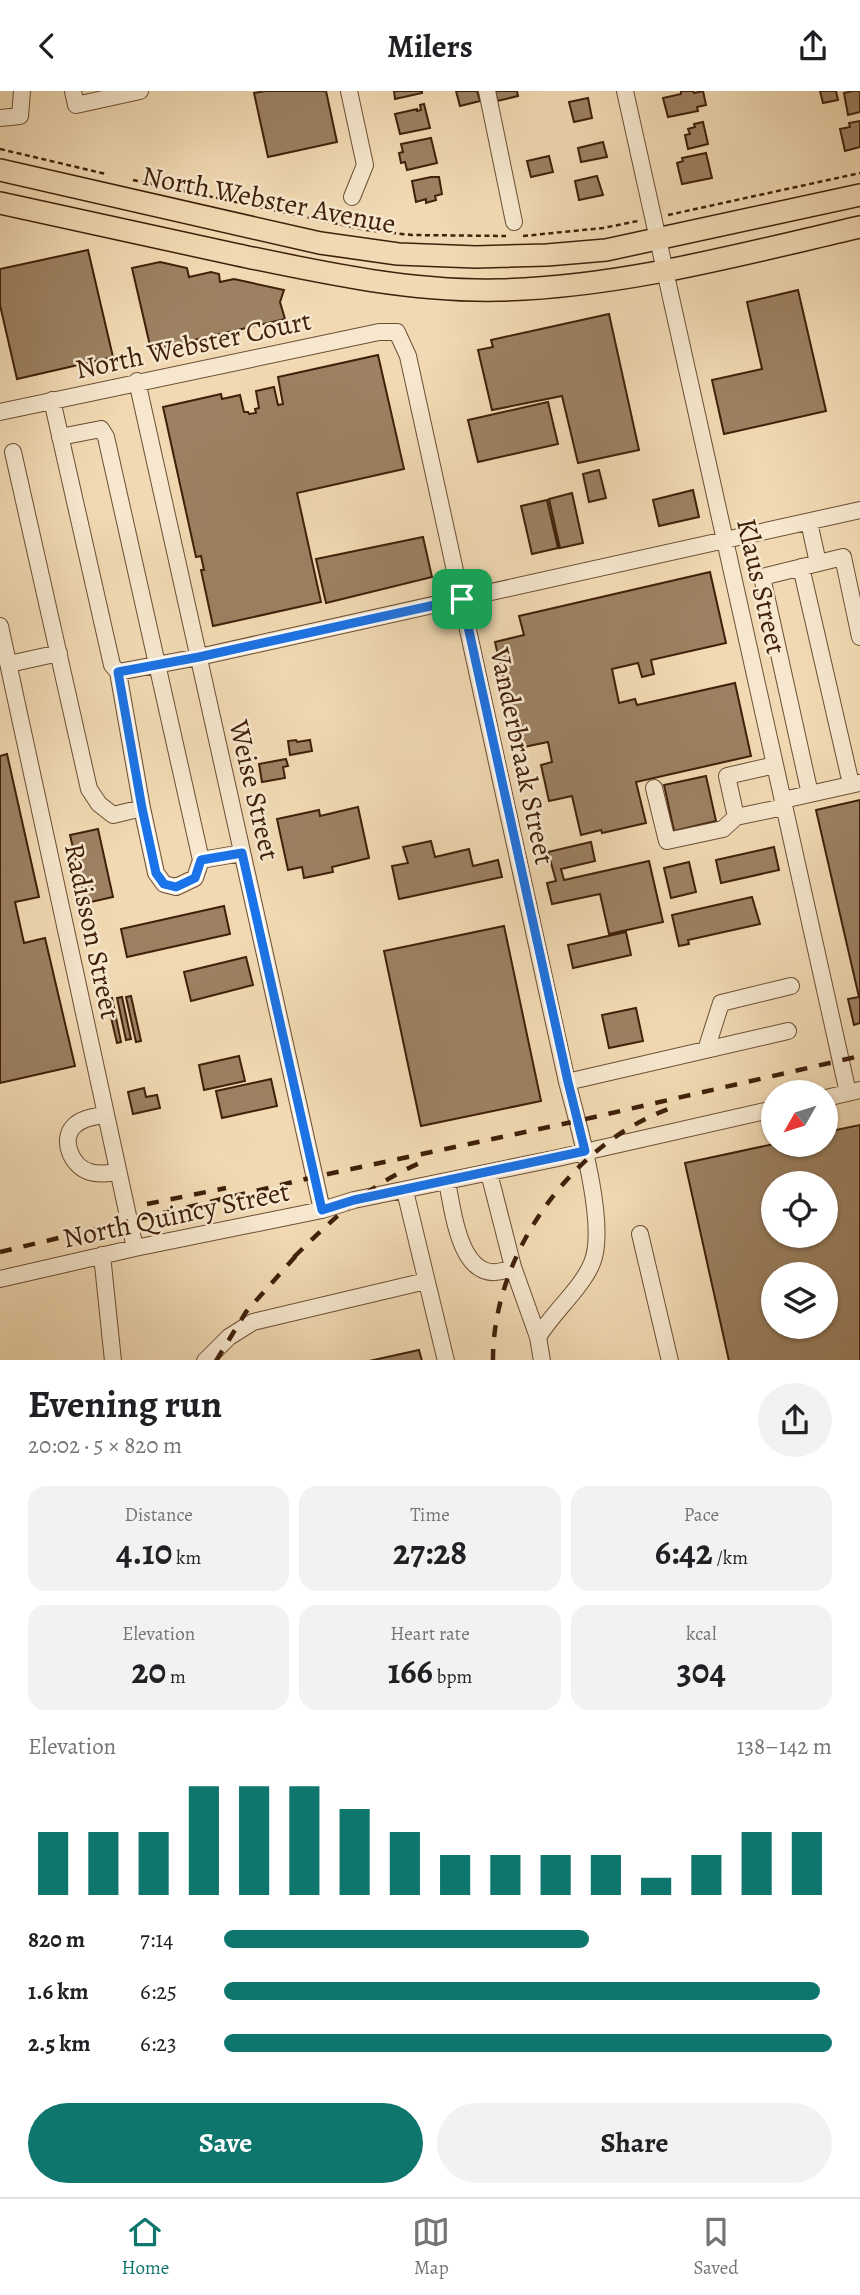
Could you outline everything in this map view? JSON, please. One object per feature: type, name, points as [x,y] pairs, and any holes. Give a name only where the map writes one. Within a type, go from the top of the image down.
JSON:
[{"type":"main road","name":"North Webster Avenue","points":[[0,170],[285,236],[384,252],[463,257],[592,251],[860,195]]},
{"type":"main road","name":"North Webster Avenue","points":[[0,203],[270,261],[400,285],[452,289],[522,289],[616,280],[860,227]]},
{"type":"street","points":[[0,118],[20,116],[22,91]]},
{"type":"street","points":[[75,98],[140,91]]},
{"type":"street","points":[[349,91],[365,165],[352,197]]},
{"type":"street","points":[[486,91],[517,229]]},
{"type":"street","name":"Klaus Street","points":[[625,91],[775,765],[854,1092]]},
{"type":"street","name":"North Webster Court","points":[[0,412],[379,332],[397,332]]},
{"type":"street","name":"Vanderbraak Street","points":[[397,332],[408,356],[585,1151],[598,1230],[592,1263],[583,1280],[547,1321],[538,1338]]},
{"type":"street","name":"Weise Street","points":[[138,381],[322,1210]]},
{"type":"street","points":[[52,400],[60,437],[112,664],[118,672],[156,873],[164,884],[176,887],[195,878],[201,860],[106,437],[101,429],[60,437]]},
{"type":"street","points":[[13,452],[89,789],[99,804],[113,815],[142,808]]},
{"type":"street","points":[[118,672],[199,657],[860,510]]},
{"type":"street","points":[[809,521],[818,563]]},
{"type":"street","points":[[810,794],[762,577],[843,557],[855,594],[860,637]]},
{"type":"street","points":[[654,788],[667,841],[723,829],[736,817],[810,794],[856,784],[801,567]]},
{"type":"street","name":"Radisson Street","points":[[0,626],[135,1248]]},
{"type":"street","points":[[9,664],[59,653]]},
{"type":"street","points":[[0,714],[17,710]]},
{"type":"street","points":[[736,817],[727,776],[775,765]]},
{"type":"street","points":[[201,860],[242,853]]},
{"type":"street","points":[[706,1050],[722,1003],[791,986]]},
{"type":"street","points":[[568,1082],[788,1031]]},
{"type":"street","name":"North Quincy Street","points":[[0,1279],[761,1112]]},
{"type":"street","points":[[106,1115],[81,1121],[72,1128],[68,1142],[72,1157],[86,1172],[118,1172]]},
{"type":"street","points":[[489,1173],[513,1267],[538,1338],[542,1360]]},
{"type":"street","points":[[447,1182],[460,1245],[470,1259],[486,1271],[500,1274],[513,1267]]},
{"type":"street","points":[[405,1191],[446,1360]]},
{"type":"street","points":[[640,1234],[670,1360]]},
{"type":"street","points":[[102,1255],[113,1360]]},
{"type":"street","points":[[205,1360],[229,1337],[253,1322],[426,1281]]},
{"type":"path","points":[[0,149],[112,176]]},
{"type":"path","points":[[517,229],[603,228],[860,173]]},
{"type":"path","points":[[125,179],[366,230],[412,235],[505,236]]},
{"type":"building","points":[[326,91],[337,142],[268,157],[254,93]]},
{"type":"building","points":[[394,91],[422,91],[422,93],[395,99]]},
{"type":"building","points":[[456,91],[477,91],[480,101],[460,106]]},
{"type":"building","points":[[495,91],[517,91],[518,96],[497,101]]},
{"type":"building","points":[[681,91],[703,91],[706,105],[697,107],[698,111],[668,117],[663,98],[681,94]]},
{"type":"building","points":[[820,91],[836,91],[838,100],[823,103]]},
{"type":"building","points":[[860,91],[860,112],[848,115],[844,93]]},
{"type":"building","points":[[588,98],[592,118],[574,122],[569,102]]},
{"type":"building","points":[[424,104],[430,128],[400,134],[395,114],[421,110],[420,105]]},
{"type":"building","points":[[860,121],[860,147],[845,151],[840,129],[850,127],[849,123]]},
{"type":"building","points":[[703,122],[708,144],[688,149],[685,135],[690,134],[688,129]]},
{"type":"building","points":[[431,138],[437,163],[407,170],[405,162],[401,163],[401,144]]},
{"type":"building","points":[[603,142],[607,157],[581,162],[578,148]]},
{"type":"building","points":[[706,153],[712,178],[682,184],[677,163],[683,161],[682,158]]},
{"type":"building","points":[[549,156],[553,172],[531,177],[527,161]]},
{"type":"building","points":[[597,176],[603,195],[579,200],[575,181]]},
{"type":"building","points":[[439,177],[442,194],[435,196],[436,200],[416,202],[412,181]]},
{"type":"building","points":[[88,250],[113,357],[17,379],[0,305],[0,269]]},
{"type":"building","points":[[160,262],[187,268],[189,277],[211,272],[219,274],[220,282],[234,279],[284,290],[280,302],[285,319],[151,350],[132,268]]},
{"type":"building","points":[[798,290],[826,411],[724,434],[712,380],[762,369],[747,302]]},
{"type":"building","points":[[609,314],[639,450],[578,463],[562,396],[492,410],[478,350],[493,347],[491,340]]},
{"type":"building","points":[[378,355],[404,469],[297,493],[321,602],[213,626],[201,570],[204,570],[201,556],[196,557],[163,407],[221,394],[222,399],[240,395],[244,412],[256,413],[255,409],[259,408],[256,391],[274,387],[278,405],[283,404],[278,377]]},
{"type":"building","points":[[548,402],[558,444],[478,462],[468,420]]},
{"type":"building","points":[[599,470],[606,498],[589,502],[583,474]]},
{"type":"building","points":[[693,490],[699,517],[659,526],[653,500]]},
{"type":"building","points":[[572,493],[583,543],[560,548],[549,499]]},
{"type":"building","points":[[547,500],[558,548],[532,554],[521,506]]},
{"type":"building","points":[[423,537],[432,577],[326,603],[316,559]]},
{"type":"building","points":[[710,572],[726,643],[651,660],[654,674],[642,677],[638,663],[612,669],[619,703],[635,699],[637,705],[735,683],[751,756],[636,782],[646,823],[581,835],[572,796],[549,801],[541,765],[552,762],[548,742],[519,748],[495,642],[524,635],[519,616]]},
{"type":"building","points":[[310,740],[312,751],[290,755],[288,741]]},
{"type":"building","points":[[7,754],[39,897],[15,902],[24,943],[45,938],[75,1066],[0,1083],[0,756]]},
{"type":"building","points":[[286,759],[288,766],[283,767],[285,778],[262,782],[259,764]]},
{"type":"building","points":[[706,776],[716,821],[674,831],[664,785]]},
{"type":"building","points":[[860,800],[860,1023],[854,1025],[848,999],[859,997],[816,810]]},
{"type":"building","points":[[358,807],[369,858],[332,867],[333,872],[304,878],[302,867],[288,870],[277,819],[319,810],[320,816]]},
{"type":"building","points":[[98,829],[113,897],[86,903],[70,835]]},
{"type":"building","points":[[431,841],[435,857],[469,849],[473,866],[498,860],[502,877],[399,899],[392,866],[408,863],[403,847]]},
{"type":"building","points":[[591,842],[595,861],[561,869],[564,880],[649,861],[663,922],[609,934],[600,894],[552,904],[547,883],[556,881],[548,852]]},
{"type":"building","points":[[774,847],[779,870],[721,883],[716,860]]},
{"type":"building","points":[[689,862],[696,892],[671,898],[664,868]]},
{"type":"building","points":[[752,897],[760,924],[688,940],[689,944],[679,946],[672,915]]},
{"type":"building","points":[[224,906],[230,934],[127,957],[121,929]]},
{"type":"building","points":[[504,926],[541,1101],[421,1126],[384,951]]},
{"type":"building","points":[[626,932],[631,955],[573,968],[568,945]]},
{"type":"building","points":[[246,957],[253,985],[191,1001],[184,972]]},
{"type":"building","points":[[131,996],[141,1041],[136,1042],[126,997]]},
{"type":"building","points":[[122,997],[131,1039],[126,1040],[117,998]]},
{"type":"building","points":[[112,998],[121,1042],[117,1043],[107,1000]]},
{"type":"building","points":[[636,1008],[643,1041],[609,1048],[602,1015]]},
{"type":"building","points":[[239,1056],[245,1081],[204,1090],[199,1065]]},
{"type":"building","points":[[271,1079],[277,1106],[222,1118],[216,1091]]},
{"type":"building","points":[[144,1088],[146,1097],[157,1095],[160,1108],[133,1114],[128,1092]]},
{"type":"building","points":[[860,1125],[860,1360],[729,1360],[685,1163],[761,1147],[761,1157],[838,1157],[838,1130]]},
{"type":"building","points":[[419,1350],[422,1360],[374,1360]]},
{"type":"railway","points":[[0,1252],[314,1177],[577,1121],[860,1056]]},
{"type":"railway","points":[[493,1360],[496,1321],[507,1281],[523,1243],[545,1207],[572,1174],[603,1146],[637,1123],[674,1107]]},
{"type":"railway","points":[[294,1257],[354,1203],[385,1181],[422,1162]]},
{"type":"railway","points":[[147,1204],[226,1188]]},
{"type":"railway","points":[[217,1360],[246,1312],[301,1250]]},
{"type":"route","points":[[462,599],[585,1151],[354,1200],[322,1210],[242,853],[201,860],[195,878],[176,887],[164,884],[156,873],[118,672],[199,657],[462,599]]}]
